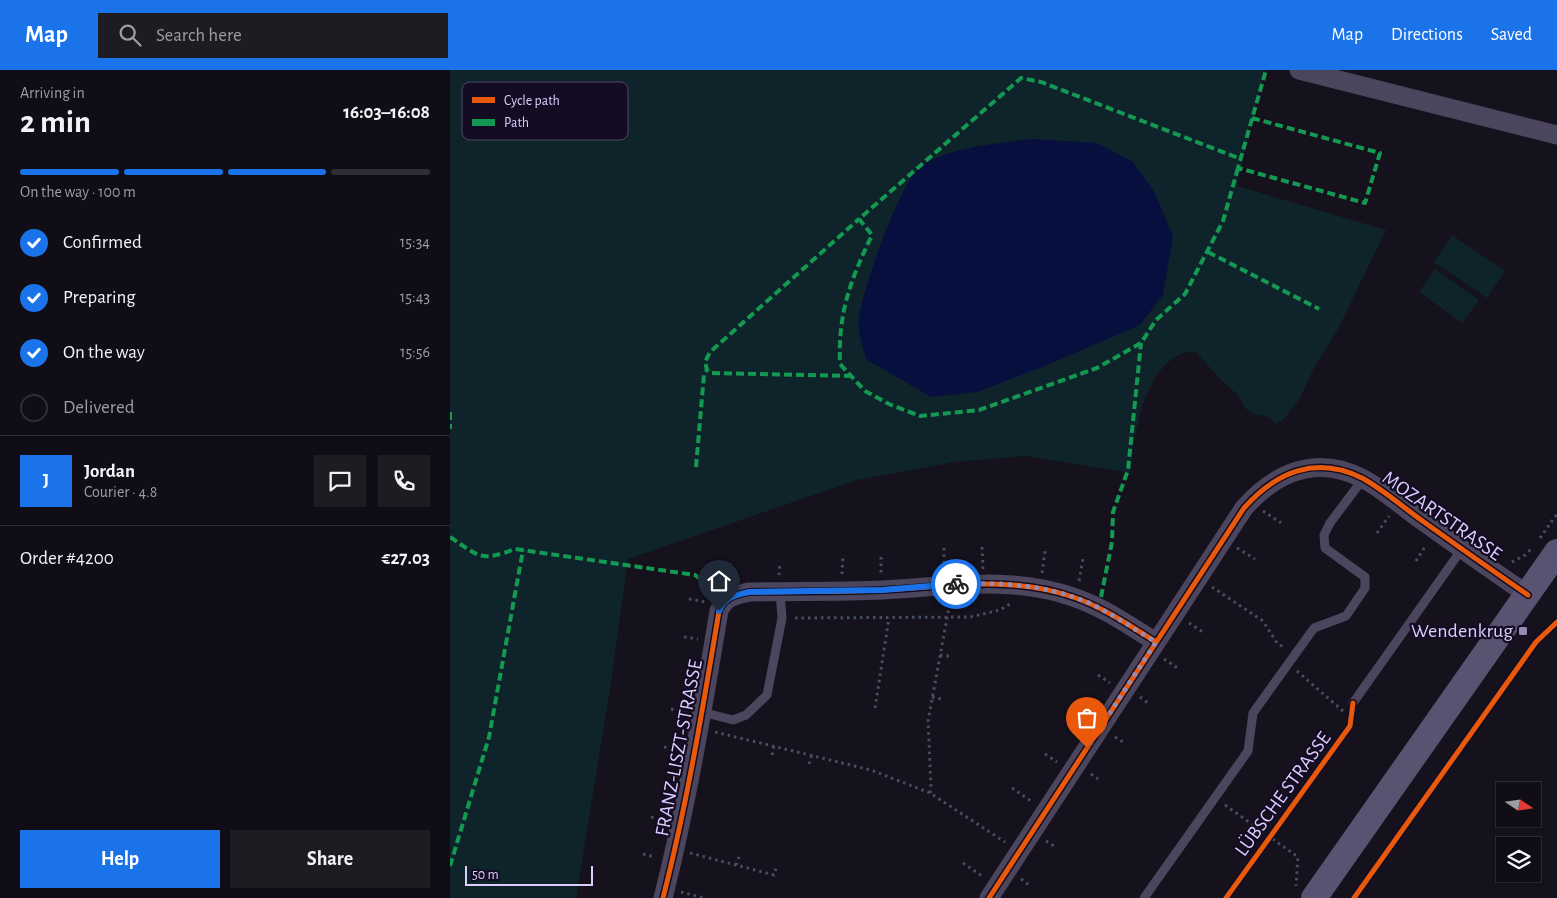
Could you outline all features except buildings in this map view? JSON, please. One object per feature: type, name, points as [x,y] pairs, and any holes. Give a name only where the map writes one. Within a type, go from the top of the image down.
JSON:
[{"type":"street","points":[[1299,70],[1557,135]]},
{"type":"street","name":"MOZARTSTRASSE","points":[[989,889],[1244,508],[1258,492],[1274,480],[1293,471],[1312,468],[1330,468],[1363,479],[1458,555],[1528,595]]},
{"type":"street","points":[[1308,895],[1528,595],[1557,552]]},
{"type":"street","name":"FRANZ-LISZT-STRASSE","points":[[664,893],[675,849],[696,718],[719,611],[723,602],[739,594],[780,586],[882,590],[949,578],[1002,584],[1038,583],[1055,592],[1090,604],[1156,642]]},
{"type":"lane","points":[[1144,898],[1248,751],[1253,713],[1314,628],[1346,616],[1365,588],[1365,577],[1325,548],[1324,535],[1363,479]]},
{"type":"lane","points":[[1353,703],[1458,555]]},
{"type":"lane","points":[[696,718],[733,720],[746,715],[767,695],[782,618],[780,586]]},
{"type":"path","points":[[1258,514],[1267,504]]},
{"type":"path","points":[[1261,510],[1281,523]]},
{"type":"path","points":[[1382,511],[1397,521]]},
{"type":"path","points":[[1377,533],[1389,516]]},
{"type":"path","points":[[1230,554],[1240,540]]},
{"type":"path","points":[[1416,560],[1428,542],[1458,555]]},
{"type":"path","points":[[982,547],[983,571]]},
{"type":"path","points":[[1235,547],[1256,560]]},
{"type":"path","points":[[930,793],[928,721],[947,618],[949,578],[944,548]]},
{"type":"path","points":[[782,618],[947,618],[970,617],[1000,610],[1038,583],[1045,551]]},
{"type":"path","points":[[842,577],[843,557]]},
{"type":"path","points":[[881,557],[881,576]]},
{"type":"path","points":[[1078,587],[1083,559]]},
{"type":"path","points":[[730,563],[731,582]]},
{"type":"path","points":[[780,563],[780,586]]},
{"type":"path","points":[[1205,592],[1210,585],[1263,621],[1278,643],[1295,655]]},
{"type":"path","points":[[689,599],[707,602]]},
{"type":"path","points":[[875,708],[889,618]]},
{"type":"path","points":[[1186,621],[1203,632]]},
{"type":"path","points":[[684,637],[700,640]]},
{"type":"path","points":[[877,652],[884,653]]},
{"type":"path","points":[[940,655],[949,656]]},
{"type":"path","points":[[1156,665],[1161,657],[1178,669]]},
{"type":"path","points":[[1288,664],[1352,718]]},
{"type":"path","points":[[1098,675],[1117,687]]},
{"type":"path","points":[[1142,688],[1137,695],[1149,704]]},
{"type":"path","points":[[871,691],[878,692]]},
{"type":"path","points":[[932,697],[941,699]]},
{"type":"path","points":[[672,709],[774,745],[871,770],[930,793],[1012,847]]},
{"type":"path","points":[[1072,713],[1091,725]]},
{"type":"path","points":[[772,755],[774,745]]},
{"type":"path","points":[[664,747],[680,750]]},
{"type":"path","points":[[809,764],[812,754]]},
{"type":"path","points":[[1045,754],[1064,766]]},
{"type":"path","points":[[1012,788],[1038,806]]},
{"type":"path","points":[[1215,798],[1298,857],[1296,887],[1308,895]]},
{"type":"path","points":[[652,817],[666,820]]},
{"type":"path","points":[[675,849],[774,875],[776,868]]},
{"type":"path","points":[[643,854],[658,858]]},
{"type":"path","points":[[736,865],[738,857]]},
{"type":"path","points":[[963,863],[989,889]]},
{"type":"path","points":[[664,893],[704,898]]},
{"type":"shaded area","points":[[450,70],[1266,70],[1252,118],[1237,186],[1386,230],[1338,329],[1314,368],[1299,400],[1282,421],[1275,424],[1270,417],[1253,414],[1245,408],[1238,395],[1222,381],[1195,351],[1178,356],[1165,366],[1145,398],[1135,438],[1131,473],[1026,456],[955,462],[857,480],[628,559],[610,689],[576,898],[450,898]]},
{"type":"shaded area","points":[[1031,139],[1097,143],[1133,162],[1155,193],[1173,236],[1163,295],[1140,325],[1045,366],[977,392],[931,397],[866,359],[860,333],[859,318],[867,284],[884,235],[904,190],[914,173],[924,164],[962,149]]},
{"type":"shaded area","points":[[1452,235],[1505,271],[1487,298],[1434,262]]},
{"type":"shaded area","points":[[1435,269],[1479,300],[1462,323],[1419,292]]},
{"type":"marked path","points":[[1252,118],[1380,153],[1365,203],[1238,168],[1266,70]]},
{"type":"marked path","points":[[1238,168],[1223,221],[1185,294],[1156,320],[1141,343],[1097,368],[979,410],[920,416],[889,404],[865,391],[840,364],[843,313],[857,267],[872,235],[859,219],[1021,78],[1041,82],[1241,159]]},
{"type":"marked path","points":[[852,376],[712,373],[707,370],[705,362],[710,352],[859,219]]},
{"type":"marked path","points":[[1208,252],[1319,309]]},
{"type":"marked path","points":[[1101,597],[1112,542],[1113,512],[1128,470],[1141,343]]},
{"type":"marked path","points":[[696,467],[704,374],[707,370]]},
{"type":"marked path","points":[[450,412],[450,429]]},
{"type":"marked path","points":[[450,537],[481,555],[494,555],[515,549],[695,575],[711,588]]},
{"type":"marked path","points":[[450,866],[489,737],[523,550]]},
{"type":"cycle path","points":[[989,898],[1244,508],[1256,495],[1283,477],[1313,468],[1329,468],[1345,471],[1362,478],[1528,595]]},
{"type":"cycle path","points":[[663,898],[687,791],[719,611],[721,606],[731,597],[749,592],[865,591],[978,584],[1026,586],[1050,590],[1084,601],[1116,617],[1156,642]]},
{"type":"cycle path","points":[[1354,898],[1536,642],[1557,622]]},
{"type":"cycle path","name":"LÜBSCHE STRASSE","points":[[1226,898],[1350,726],[1353,703]]},
{"type":"way so far","points":[[956,584],[1020,585],[1073,597],[1109,613],[1156,642],[1087,748]]},
{"type":"place","name":"Wendenkrug","points":[[1523,631]]},
{"type":"route","points":[[719,611],[723,602],[729,598],[749,592],[882,590],[956,584]]}]
